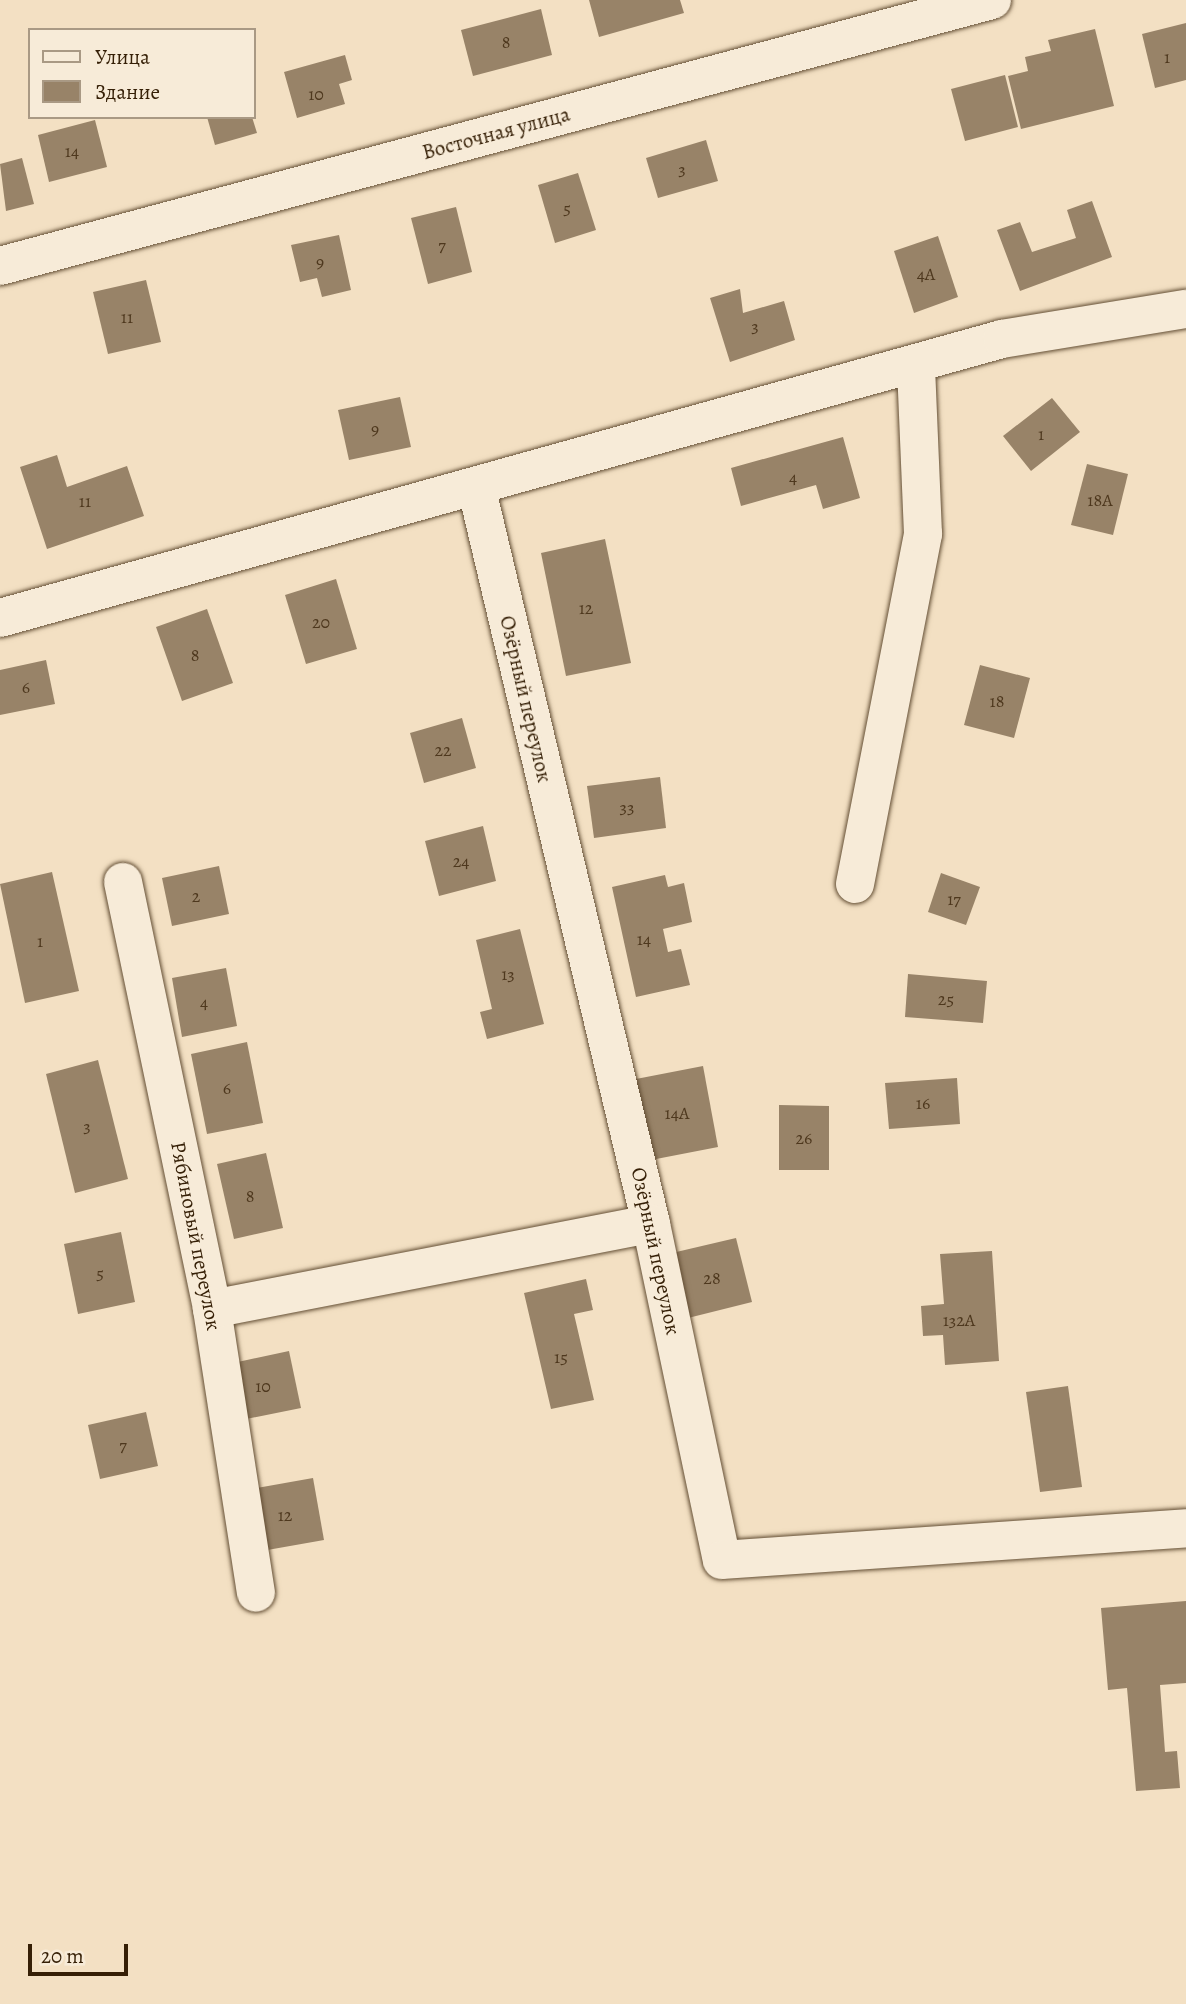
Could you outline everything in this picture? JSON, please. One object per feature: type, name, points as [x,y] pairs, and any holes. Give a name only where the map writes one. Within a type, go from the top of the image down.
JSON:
[{"type":"street","name":"Восточная улица","points":[[0,266],[992,0]]},
{"type":"street","points":[[0,618],[477,490],[1002,339],[1186,309]]},
{"type":"street","points":[[855,884],[923,534],[916,364]]},
{"type":"street","name":"Озёрный переулок","points":[[477,490],[651,1224],[722,1560],[1186,1528]]},
{"type":"street","name":"Рябиновый переулок","points":[[123,882],[212,1309],[256,1593]]},
{"type":"street","points":[[212,1309],[651,1224]]},
{"type":"building","points":[[589,0],[680,0],[684,13],[599,37]]},
{"type":"building","points":[[541,9],[552,55],[473,76],[461,30]]},
{"type":"building","points":[[1186,23],[1186,80],[1155,88],[1142,34]]},
{"type":"building","points":[[1095,29],[1114,106],[1021,129],[1008,76],[1028,71],[1025,57],[1051,51],[1048,40]]},
{"type":"building","points":[[345,55],[352,80],[339,84],[345,104],[297,118],[284,72]]},
{"type":"building","points":[[1005,75],[1018,127],[965,141],[951,89]]},
{"type":"building","points":[[208,119],[253,119],[257,133],[215,145]]},
{"type":"building","points":[[95,120],[107,167],[49,182],[38,135]]},
{"type":"building","points":[[706,140],[718,181],[658,198],[646,158]]},
{"type":"building","points":[[22,158],[34,204],[6,211],[0,164]]},
{"type":"building","points":[[578,173],[596,230],[555,243],[538,185]]},
{"type":"building","points":[[1092,201],[1112,257],[1020,291],[997,230],[1020,222],[1032,252],[1076,238],[1067,210]]},
{"type":"building","points":[[456,207],[472,272],[428,284],[411,218]]},
{"type":"building","points":[[339,235],[351,290],[322,297],[317,278],[300,282],[291,245]]},
{"type":"building","points":[[938,236],[958,297],[914,313],[894,251]]},
{"type":"building","points":[[146,280],[161,342],[108,354],[93,292]]},
{"type":"building","points":[[740,289],[743,313],[784,301],[795,340],[730,362],[710,298]]},
{"type":"building","points":[[400,397],[411,447],[349,460],[338,410]]},
{"type":"building","points":[[1052,398],[1080,432],[1031,471],[1003,436]]},
{"type":"building","points":[[843,437],[860,498],[823,509],[816,485],[741,506],[731,468]]},
{"type":"building","points":[[57,455],[67,487],[127,466],[144,516],[47,549],[20,467]]},
{"type":"building","points":[[1087,464],[1128,474],[1113,535],[1071,525]]},
{"type":"building","points":[[605,539],[631,663],[566,676],[541,553]]},
{"type":"building","points":[[336,579],[357,649],[306,664],[285,595]]},
{"type":"building","points":[[207,609],[233,683],[182,701],[156,627]]},
{"type":"building","points":[[46,660],[55,704],[0,715],[0,670]]},
{"type":"building","points":[[980,665],[1030,678],[1014,738],[964,725]]},
{"type":"building","points":[[462,718],[476,768],[424,783],[410,733]]},
{"type":"building","points":[[660,777],[666,828],[594,838],[587,786]]},
{"type":"building","points":[[483,826],[496,881],[439,896],[425,841]]},
{"type":"building","points":[[219,866],[229,914],[172,926],[162,878]]},
{"type":"building","points":[[52,872],[79,991],[25,1003],[0,884]]},
{"type":"building","points":[[941,873],[980,887],[966,925],[928,912]]},
{"type":"building","points":[[665,875],[668,887],[684,883],[692,922],[663,929],[668,952],[681,949],[690,985],[636,997],[612,887]]},
{"type":"building","points":[[520,929],[544,1024],[487,1039],[480,1012],[492,1009],[476,940]]},
{"type":"building","points":[[226,968],[237,1026],[182,1037],[172,978]]},
{"type":"building","points":[[908,974],[987,981],[983,1023],[905,1017]]},
{"type":"building","points":[[247,1042],[263,1123],[207,1134],[191,1054]]},
{"type":"building","points":[[98,1060],[128,1179],[75,1193],[46,1074]]},
{"type":"building","points":[[703,1066],[718,1147],[651,1160],[636,1079]]},
{"type":"building","points":[[957,1078],[960,1124],[889,1129],[885,1083]]},
{"type":"building","points":[[779,1105],[829,1106],[829,1170],[779,1170]]},
{"type":"building","points":[[266,1153],[283,1228],[234,1239],[217,1164]]},
{"type":"building","points":[[121,1232],[135,1302],[78,1314],[64,1244]]},
{"type":"building","points":[[736,1238],[752,1302],[688,1318],[672,1253]]},
{"type":"building","points":[[992,1251],[999,1361],[945,1365],[943,1335],[923,1336],[921,1306],[944,1304],[940,1254]]},
{"type":"building","points":[[586,1279],[593,1310],[574,1314],[594,1400],[551,1409],[524,1293]]},
{"type":"building","points":[[289,1351],[301,1408],[236,1421],[224,1365]]},
{"type":"building","points":[[1068,1386],[1082,1487],[1040,1492],[1026,1392]]},
{"type":"building","points":[[146,1412],[158,1466],[100,1479],[88,1425]]},
{"type":"building","points":[[313,1478],[324,1540],[256,1552],[245,1490]]},
{"type":"building","points":[[1186,1601],[1186,1683],[1160,1685],[1165,1752],[1177,1751],[1180,1788],[1136,1791],[1127,1688],[1108,1690],[1101,1608]]}]
